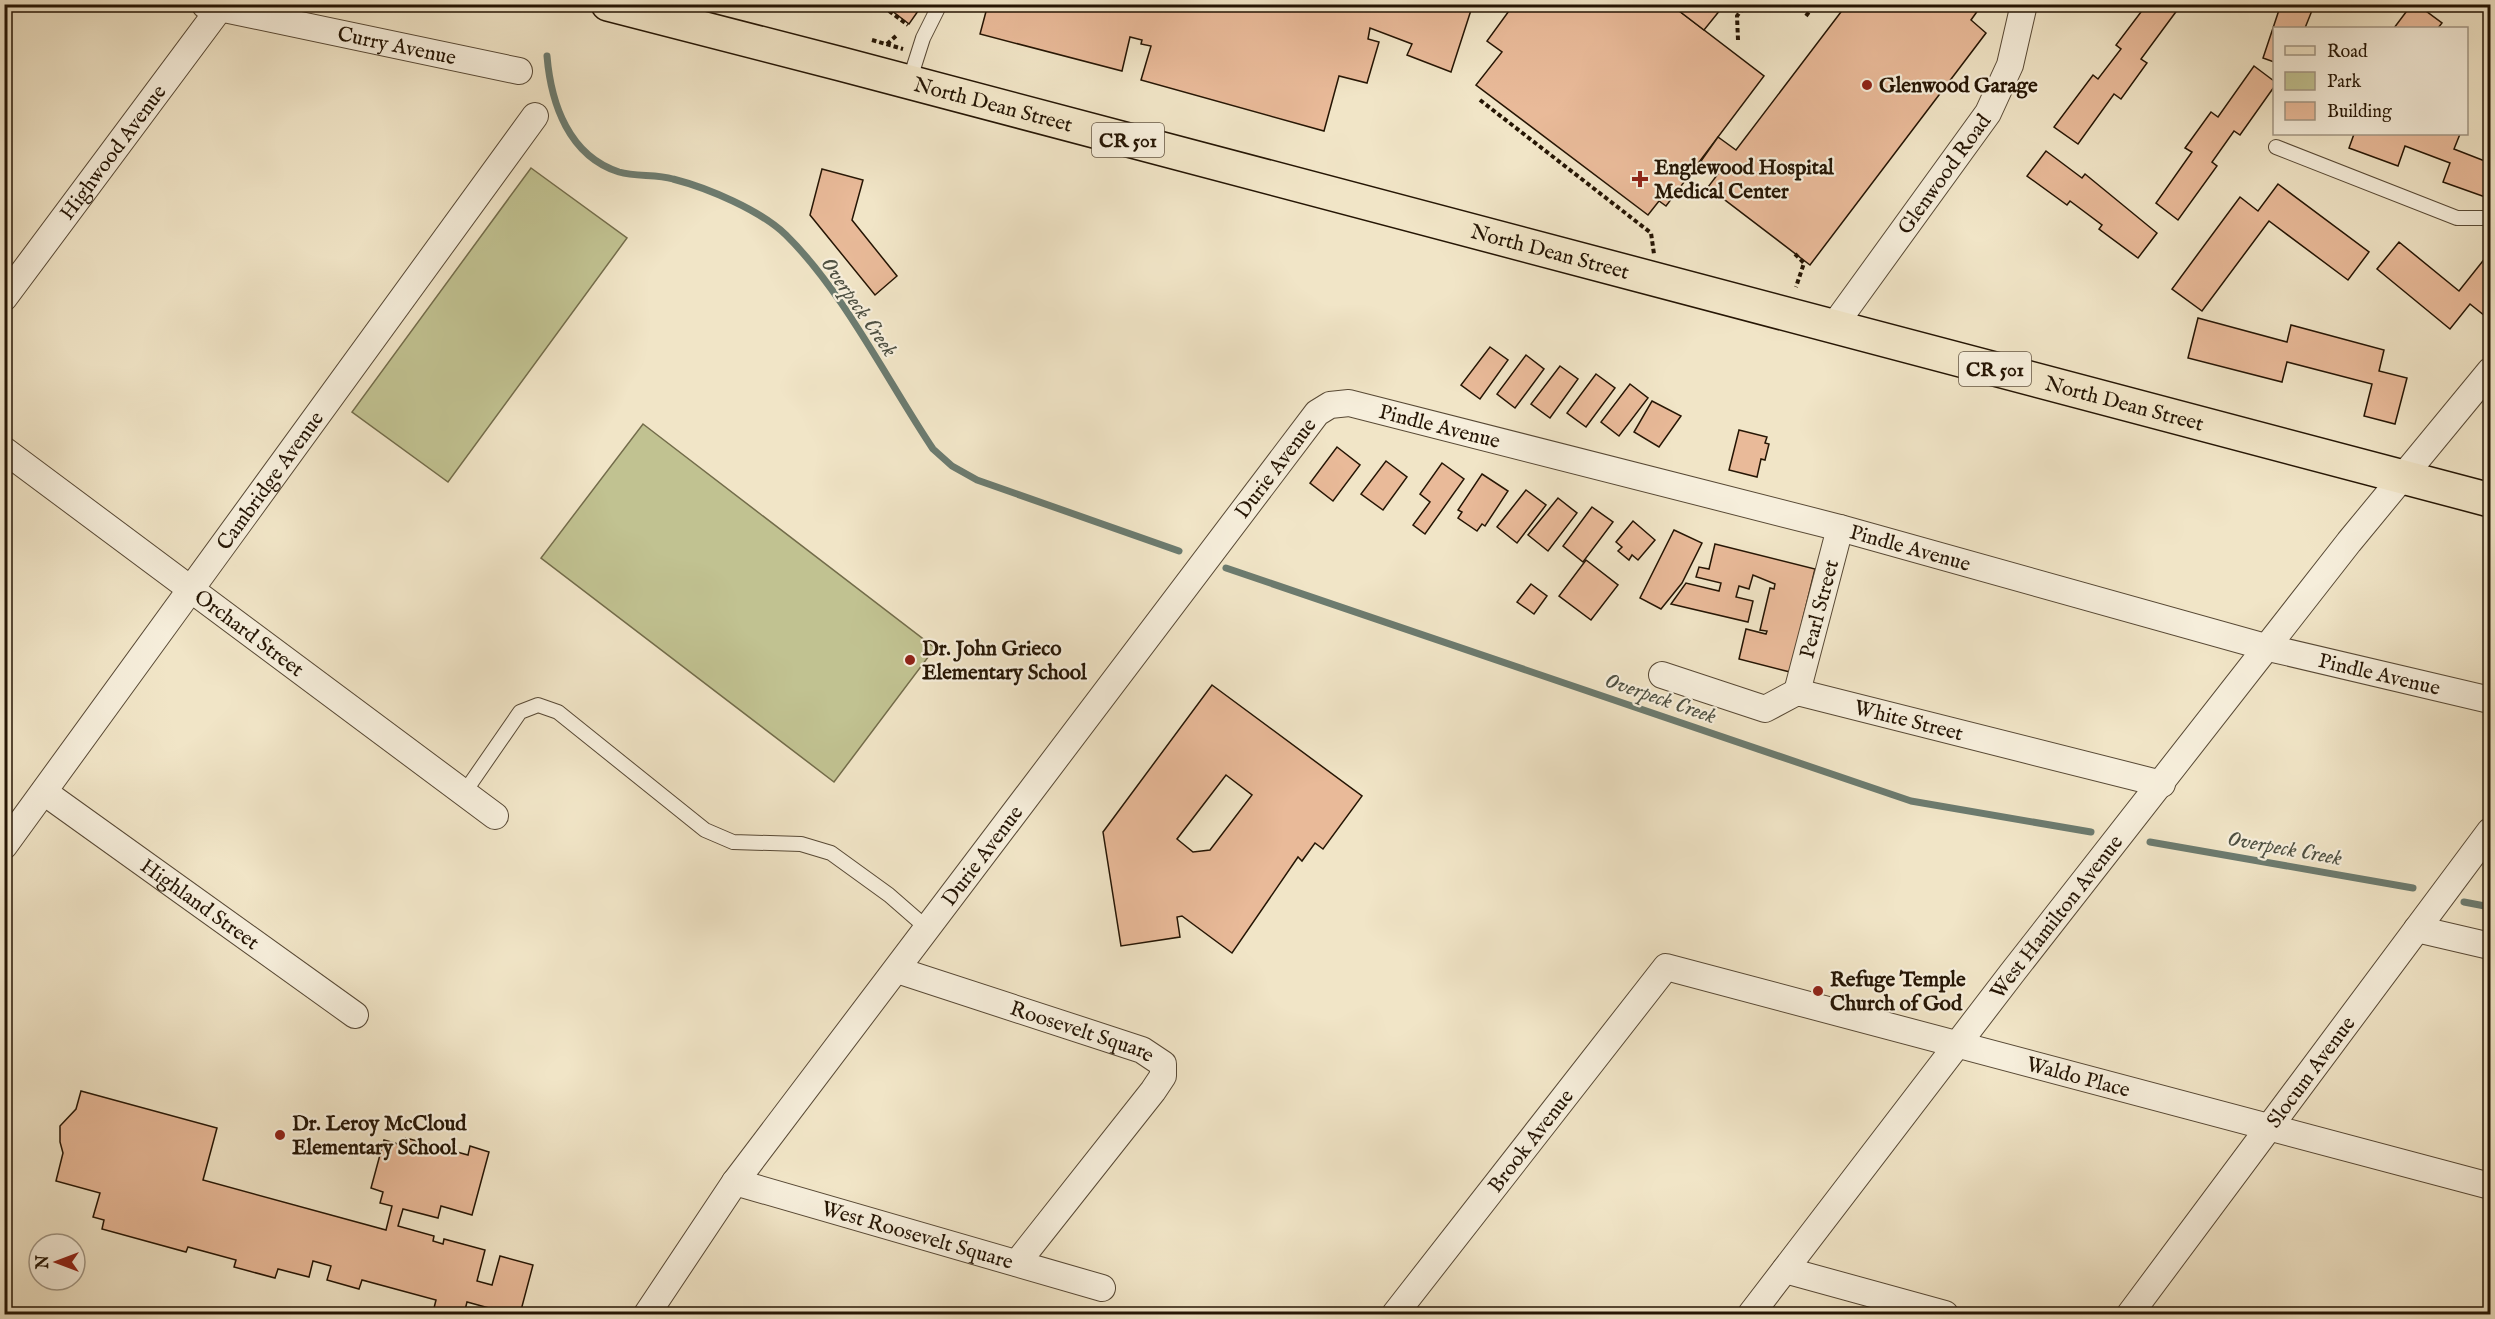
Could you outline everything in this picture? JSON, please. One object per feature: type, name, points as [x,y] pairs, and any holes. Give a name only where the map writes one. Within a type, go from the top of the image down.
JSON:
[{"type":"main road","name":"North Dean Street","points":[[608,4],[2490,500]]},
{"type":"street","name":"Glenwood Road","points":[[1833,327],[1974,136],[1988,113],[2010,65],[2024,4]]},
{"type":"street","name":"Curry Avenue","points":[[212,6],[519,71]]},
{"type":"street","name":"Highwood Avenue","points":[[4,298],[212,6]]},
{"type":"street","name":"Cambridge Avenue","points":[[4,846],[535,116]]},
{"type":"street","name":"West Hamilton Avenue","points":[[1751,1314],[1957,1044],[2366,522],[2490,371]]},
{"type":"street","name":"Pindle Avenue","points":[[1330,405],[1349,404],[1840,528],[2269,648],[2490,700]]},
{"type":"street","name":"Durie Avenue","points":[[646,1314],[735,1182],[1317,413],[1330,405]]},
{"type":"street","name":"Orchard Street","points":[[4,450],[495,816]]},
{"type":"street","name":"Pearl Street","points":[[1797,692],[1840,528]]},
{"type":"street","points":[[1662,675],[1765,709],[1797,692]]},
{"type":"street","name":"White Street","points":[[1797,692],[2162,784]]},
{"type":"street","name":"Highland Street","points":[[44,792],[355,1015]]},
{"type":"street","name":"Slocum Avenue","points":[[2130,1314],[2490,831]]},
{"type":"street","points":[[2418,929],[2490,946]]},
{"type":"street","name":"Waldo Place","points":[[1666,967],[2490,1186]]},
{"type":"street","name":"Brook Avenue","points":[[1395,1314],[1666,967]]},
{"type":"street","name":"Roosevelt Square","points":[[897,970],[1142,1050],[1163,1064],[1163,1076],[1153,1091],[1017,1263]]},
{"type":"street","name":"West Roosevelt Square","points":[[735,1182],[1102,1288]]},
{"type":"street","points":[[1785,1270],[1944,1314]]},
{"type":"lane","points":[[909,82],[923,38],[940,4]]},
{"type":"lane","points":[[2276,147],[2457,218],[2490,218]]},
{"type":"lane","points":[[464,793],[520,712],[538,705],[558,712],[705,830],[733,842],[801,844],[831,853],[890,895],[928,929]]},
{"type":"path","points":[[1738,40],[1737,16],[1746,4]]},
{"type":"path","points":[[1806,16],[1815,4]]},
{"type":"path","points":[[889,11],[908,25]]},
{"type":"path","points":[[886,45],[897,35]]},
{"type":"path","points":[[872,40],[904,50]]},
{"type":"path","points":[[1480,100],[1651,233],[1654,238],[1653,257]]},
{"type":"path","points":[[1795,254],[1804,263],[1796,287]]},
{"type":"green space","points":[[531,168],[627,238],[448,482],[352,412]]},
{"type":"green space","points":[[643,424],[935,648],[834,782],[541,558]]},
{"type":"building","points":[[883,4],[923,4],[909,24]]},
{"type":"building","points":[[988,4],[1473,4],[1451,72],[1407,55],[1412,44],[1370,28],[1368,39],[1379,42],[1367,83],[1339,76],[1324,131],[1141,80],[1151,46],[1141,44],[1142,40],[1130,37],[1122,71],[980,34]]},
{"type":"building","points":[[1514,4],[1670,4],[1764,76],[1666,206],[1659,201],[1648,215],[1476,85],[1502,52],[1487,41]]},
{"type":"building","points":[[1670,4],[1725,4],[1704,30]]},
{"type":"building","name":"Glenwood Garage","points":[[1847,4],[1979,4],[1981,6],[1971,20],[1986,33],[1810,265],[1708,187],[1718,174],[1701,161],[1718,137],[1736,150]]},
{"type":"building","points":[[2147,4],[2173,4],[2178,9],[2141,59],[2147,63],[2121,99],[2114,94],[2078,144],[2054,127],[2093,75],[2098,79],[2121,49],[2116,45]]},
{"type":"building","points":[[2281,4],[2304,4],[2313,8],[2305,27],[2273,27]]},
{"type":"building","points":[[2412,4],[2431,4],[2426,11],[2442,23],[2439,27],[2395,27]]},
{"type":"building","points":[[2273,28],[2273,62],[2263,58]]},
{"type":"building","points":[[2254,66],[2273,80],[2273,88],[2240,135],[2234,131],[2212,162],[2217,166],[2178,220],[2156,203],[2192,152],[2185,148],[2211,112],[2218,117]]},
{"type":"building","points":[[2354,135],[2460,135],[2454,149],[2490,163],[2488,198],[2443,182],[2450,163],[2405,146],[2398,166],[2349,148]]},
{"type":"building","points":[[2046,151],[2082,178],[2085,174],[2157,233],[2138,258],[2099,229],[2102,225],[2070,201],[2067,205],[2027,176]]},
{"type":"building","points":[[822,169],[863,180],[852,220],[897,276],[875,295],[810,215]]},
{"type":"building","points":[[2278,184],[2369,252],[2348,280],[2269,221],[2202,311],[2172,289],[2240,197],[2258,211]]},
{"type":"building","points":[[2399,242],[2459,291],[2490,252],[2490,310],[2485,316],[2470,304],[2450,329],[2377,269]]},
{"type":"building","points":[[2198,318],[2287,342],[2291,325],[2384,350],[2379,371],[2407,378],[2395,424],[2364,416],[2372,384],[2287,362],[2282,382],[2188,358]]},
{"type":"building","points":[[1490,347],[1508,360],[1480,399],[1461,385]]},
{"type":"building","points":[[1526,355],[1544,369],[1515,408],[1497,394]]},
{"type":"building","points":[[1560,366],[1578,379],[1550,418],[1531,404]]},
{"type":"building","points":[[1596,374],[1615,388],[1586,427],[1567,413]]},
{"type":"building","points":[[1630,384],[1648,398],[1619,436],[1601,422]]},
{"type":"building","points":[[1652,401],[1681,416],[1659,447],[1634,432]]},
{"type":"building","points":[[1739,430],[1767,437],[1765,443],[1769,444],[1765,460],[1761,459],[1757,477],[1729,470]]},
{"type":"building","points":[[1337,447],[1360,465],[1333,501],[1310,483]]},
{"type":"building","points":[[1386,461],[1407,477],[1383,510],[1361,494]]},
{"type":"building","points":[[1442,463],[1464,479],[1425,534],[1413,525],[1430,502],[1420,494]]},
{"type":"building","points":[[1482,474],[1508,491],[1485,526],[1482,524],[1477,531],[1458,518],[1462,512],[1458,510]]},
{"type":"building","points":[[1526,490],[1546,505],[1517,543],[1497,527]]},
{"type":"building","points":[[1558,498],[1577,513],[1548,551],[1528,535]]},
{"type":"building","points":[[1592,507],[1613,522],[1583,562],[1563,546]]},
{"type":"building","points":[[1633,521],[1655,540],[1638,560],[1632,555],[1629,560],[1618,551],[1622,547],[1616,542]]},
{"type":"building","points":[[1674,530],[1702,543],[1682,583],[1661,609],[1640,598]]},
{"type":"building","points":[[1715,544],[1815,569],[1790,672],[1739,659],[1746,629],[1766,634],[1767,631],[1760,630],[1770,588],[1774,589],[1775,584],[1753,575],[1749,589],[1739,586],[1736,597],[1753,601],[1748,622],[1671,604],[1686,583],[1719,591],[1721,583],[1696,577],[1699,567],[1709,569]]},
{"type":"building","points":[[1586,560],[1618,585],[1591,620],[1559,596]]},
{"type":"building","points":[[1531,584],[1547,596],[1534,614],[1517,602]]},
{"type":"building","points":[[1212,685],[1362,796],[1323,849],[1315,843],[1302,861],[1298,857],[1232,953],[1182,916],[1177,917],[1180,937],[1121,946],[1103,832]],"holes":[[[1226,775],[1252,795],[1210,850],[1193,852],[1177,839]]]},
{"type":"building","points":[[81,1091],[217,1128],[203,1180],[386,1230],[392,1206],[380,1203],[383,1192],[371,1188],[384,1140],[405,1146],[406,1138],[468,1155],[470,1146],[489,1152],[472,1215],[441,1206],[438,1218],[403,1209],[398,1226],[434,1236],[433,1241],[443,1244],[444,1239],[485,1250],[477,1281],[492,1285],[500,1256],[533,1265],[520,1314],[487,1314],[489,1308],[467,1302],[464,1314],[457,1314],[434,1308],[436,1300],[362,1280],[359,1289],[327,1280],[331,1266],[313,1261],[309,1277],[278,1269],[275,1278],[234,1267],[236,1260],[188,1247],[186,1252],[102,1229],[104,1220],[93,1217],[100,1193],[56,1181],[63,1153],[60,1126],[76,1109]]},
{"type":"waterway","name":"Overpeck Creek","points":[[547,56],[558,110],[575,141],[587,154],[619,172],[666,177],[717,194],[762,217],[786,235],[807,258],[846,310],[933,449],[952,466],[977,480],[1179,551]]},
{"type":"waterway","name":"Overpeck Creek","points":[[1226,568],[1911,801],[2091,832]]},
{"type":"waterway","name":"Overpeck Creek","points":[[2150,842],[2413,888]]},
{"type":"waterway","name":"Overpeck Creek","points":[[2464,902],[2490,907]]},
{"type":"place","name":"Glenwood Garage","points":[[1867,85]]},
{"type":"place","name":"Englewood Hospital Medical Center","points":[[1640,179]]},
{"type":"place","name":"Dr. John Grieco Elementary School","points":[[910,660]]},
{"type":"place","name":"Refuge Temple Church of God","points":[[1818,991]]},
{"type":"place","name":"Dr. Leroy McCloud Elementary School","points":[[280,1135]]}]
